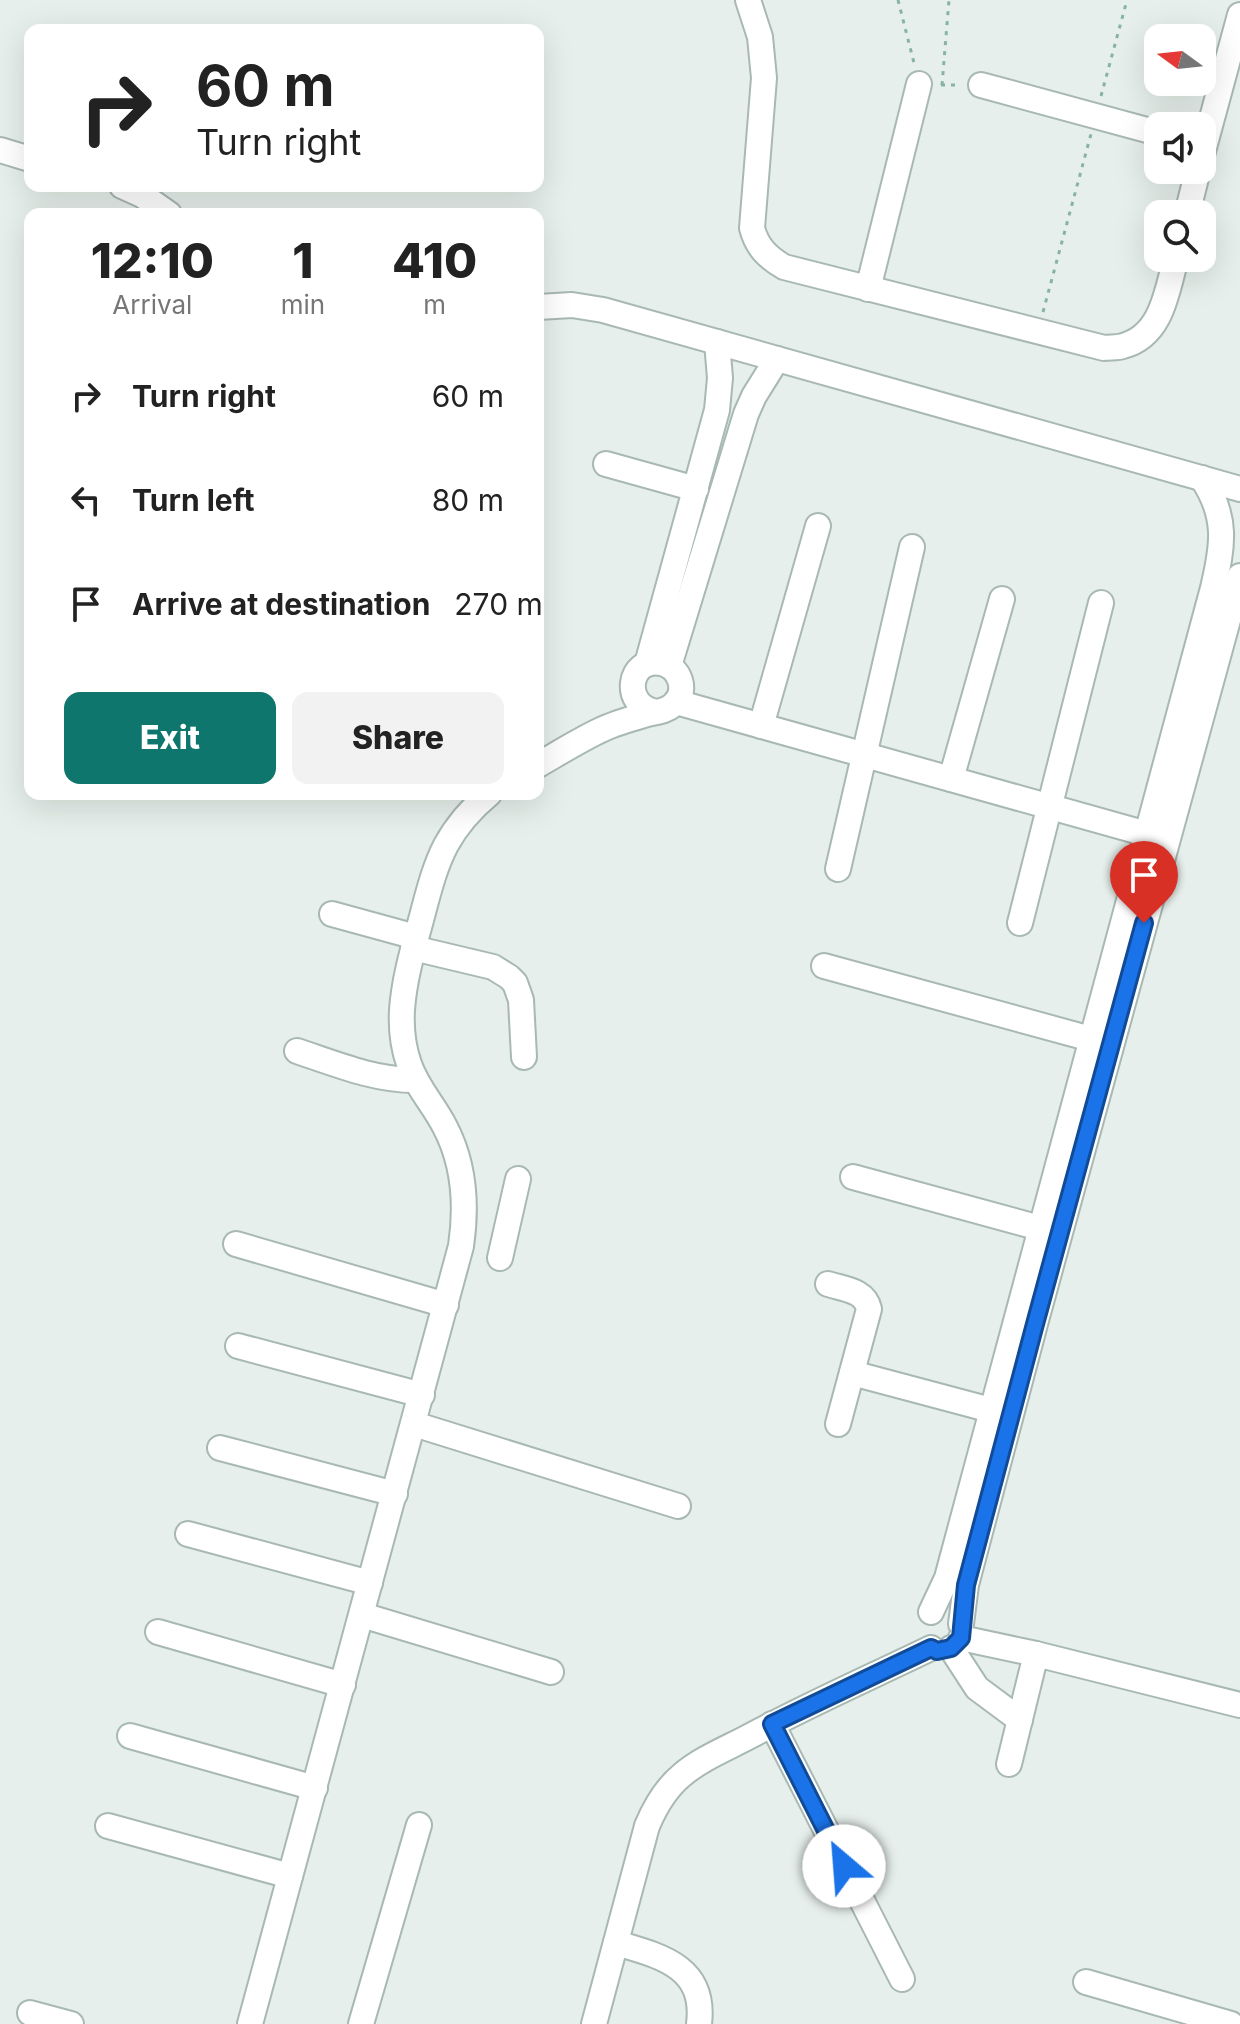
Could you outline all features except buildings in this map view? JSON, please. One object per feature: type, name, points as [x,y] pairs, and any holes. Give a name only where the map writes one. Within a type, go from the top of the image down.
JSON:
[{"type":"street","points":[[748,0],[760,37],[764,78],[752,228],[755,241],[772,260],[784,267],[1104,348],[1123,346],[1141,338],[1153,325],[1162,309],[1172,272]]},
{"type":"street","points":[[1213,112],[1240,15]]},
{"type":"street","points":[[868,289],[930,85]]},
{"type":"street","points":[[981,85],[1144,129]]},
{"type":"street","points":[[0,150],[24,157]]},
{"type":"street","points":[[135,192],[160,208]]},
{"type":"street","points":[[544,306],[587,306],[1240,489]]},
{"type":"street","points":[[601,730],[650,670],[713,425],[719,394],[717,342]]},
{"type":"street","points":[[777,359],[754,396],[650,670],[634,695],[637,702],[643,707],[666,707],[761,726],[1147,834]]},
{"type":"street","points":[[713,425],[739,433]]},
{"type":"street","points":[[606,464],[696,489]]},
{"type":"street","points":[[1202,478],[1220,516],[1220,557],[1147,834],[1134,920],[1091,1039],[1040,1228],[1025,1321],[991,1410],[947,1578],[920,1627],[922,1639],[951,1640],[1036,1654],[1240,1705]]},
{"type":"street","points":[[761,726],[818,526]]},
{"type":"street","points":[[838,869],[912,547]]},
{"type":"street","points":[[594,2024],[647,1826],[669,1787],[691,1768],[772,1724],[951,1640],[1025,1321],[1134,920],[1240,576]]},
{"type":"street","points":[[951,779],[1002,599]]},
{"type":"street","points":[[1020,923],[1101,603]]},
{"type":"street","points":[[544,762],[601,730],[666,707],[680,696],[679,676],[650,670]]},
{"type":"street","points":[[250,2024],[461,1246],[463,1183],[454,1145],[415,1080],[404,1047],[403,994],[434,872],[447,844],[469,813],[483,800]]},
{"type":"street","points":[[332,914],[493,967],[509,977],[515,983],[521,1000],[524,1057]]},
{"type":"street","points":[[824,966],[1091,1039]]},
{"type":"street","points":[[297,1051],[373,1076],[415,1080]]},
{"type":"street","points":[[853,1177],[1040,1228]]},
{"type":"street","points":[[464,1226],[502,1248],[518,1179]]},
{"type":"street","points":[[236,1244],[446,1305]]},
{"type":"street","points":[[828,1284],[860,1294],[869,1304],[838,1424]]},
{"type":"street","points":[[238,1346],[422,1395]]},
{"type":"street","points":[[852,1373],[991,1410]]},
{"type":"street","points":[[414,1424],[678,1506]]},
{"type":"street","points":[[220,1448],[395,1494]]},
{"type":"street","points":[[188,1534],[370,1583]]},
{"type":"street","points":[[931,1612],[938,1609],[953,1612],[951,1640],[977,1688],[1020,1720]]},
{"type":"street","points":[[362,1615],[551,1672]]},
{"type":"street","points":[[158,1632],[343,1685]]},
{"type":"street","points":[[1009,1764],[1036,1654]]},
{"type":"street","points":[[772,1724],[902,1979]]},
{"type":"street","points":[[130,1736],[315,1788]]},
{"type":"street","points":[[361,2024],[419,1825]]},
{"type":"street","points":[[108,1826],[290,1876]]},
{"type":"street","points":[[616,1943],[660,1956],[678,1967],[697,1994],[699,2024]]},
{"type":"street","points":[[1086,1982],[1231,2024]]},
{"type":"street","points":[[30,2013],[71,2024]]},
{"type":"path","points":[[898,0],[930,85]]},
{"type":"path","points":[[930,85],[949,0]]},
{"type":"path","points":[[1038,331],[1127,0]]},
{"type":"path","points":[[930,85],[981,85]]},
{"type":"route","points":[[844,1866],[772,1724],[931,1648],[937,1651],[951,1648],[961,1638],[966,1585],[1144,923]]}]
